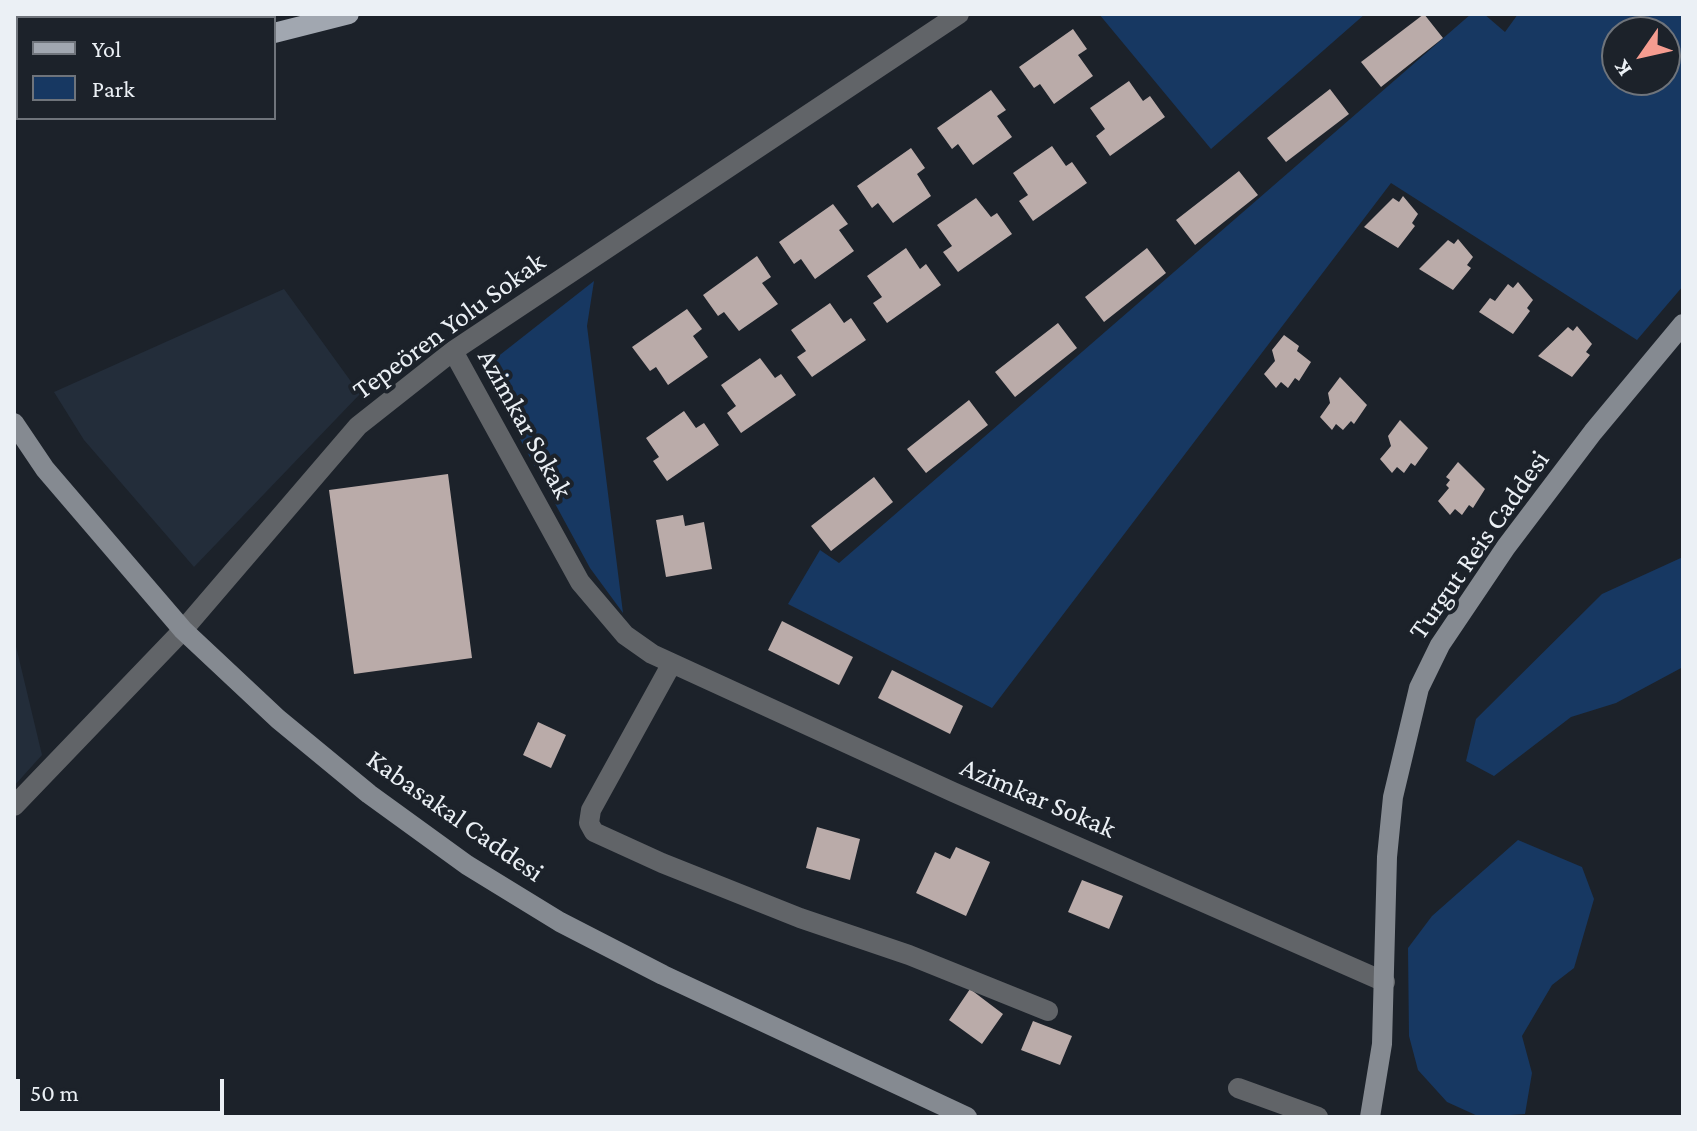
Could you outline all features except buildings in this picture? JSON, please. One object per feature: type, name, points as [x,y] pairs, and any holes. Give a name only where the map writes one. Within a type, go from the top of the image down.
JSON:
[{"type":"main road","points":[[276,32],[349,14]]},
{"type":"street","name":"Tepeören Yolu Sokak","points":[[14,806],[183,630],[358,426],[453,351],[959,14]]},
{"type":"street","name":"Turgut Reis Caddesi","points":[[1370,1117],[1382,1044],[1387,857],[1393,797],[1419,688],[1440,645],[1506,547],[1593,432],[1683,324]]},
{"type":"street","name":"Azimkar Sokak","points":[[453,351],[580,582],[625,635],[671,665],[1385,982]]},
{"type":"street","name":"Kabasakal Caddesi","points":[[14,423],[45,469],[183,630],[289,728],[369,794],[480,873],[560,922],[663,975],[967,1117]]},
{"type":"street","points":[[671,665],[591,810],[589,823],[594,832],[786,912],[909,955],[1048,1011]]},
{"type":"street","points":[[1238,1088],[1318,1117]]},
{"type":"shaded area","points":[[284,289],[360,394],[194,567],[84,440],[54,392]]},
{"type":"shaded area","points":[[14,638],[42,755],[14,786]]},
{"type":"green space","points":[[1099,14],[1365,14],[1211,149]]},
{"type":"green space","points":[[1471,14],[1484,14],[1505,32],[1518,14],[1683,14],[1683,286],[1637,340],[1391,183],[992,708],[788,604],[820,550],[839,563]]},
{"type":"green space","points":[[594,281],[587,326],[623,613],[590,568],[482,369]]},
{"type":"green space","points":[[1683,557],[1683,667],[1616,703],[1571,717],[1494,776],[1466,761],[1476,719],[1602,594]]},
{"type":"green space","points":[[1518,840],[1582,867],[1594,899],[1574,968],[1552,985],[1522,1036],[1532,1073],[1525,1114],[1480,1117],[1447,1102],[1418,1070],[1409,1036],[1408,948],[1432,916]]}]
